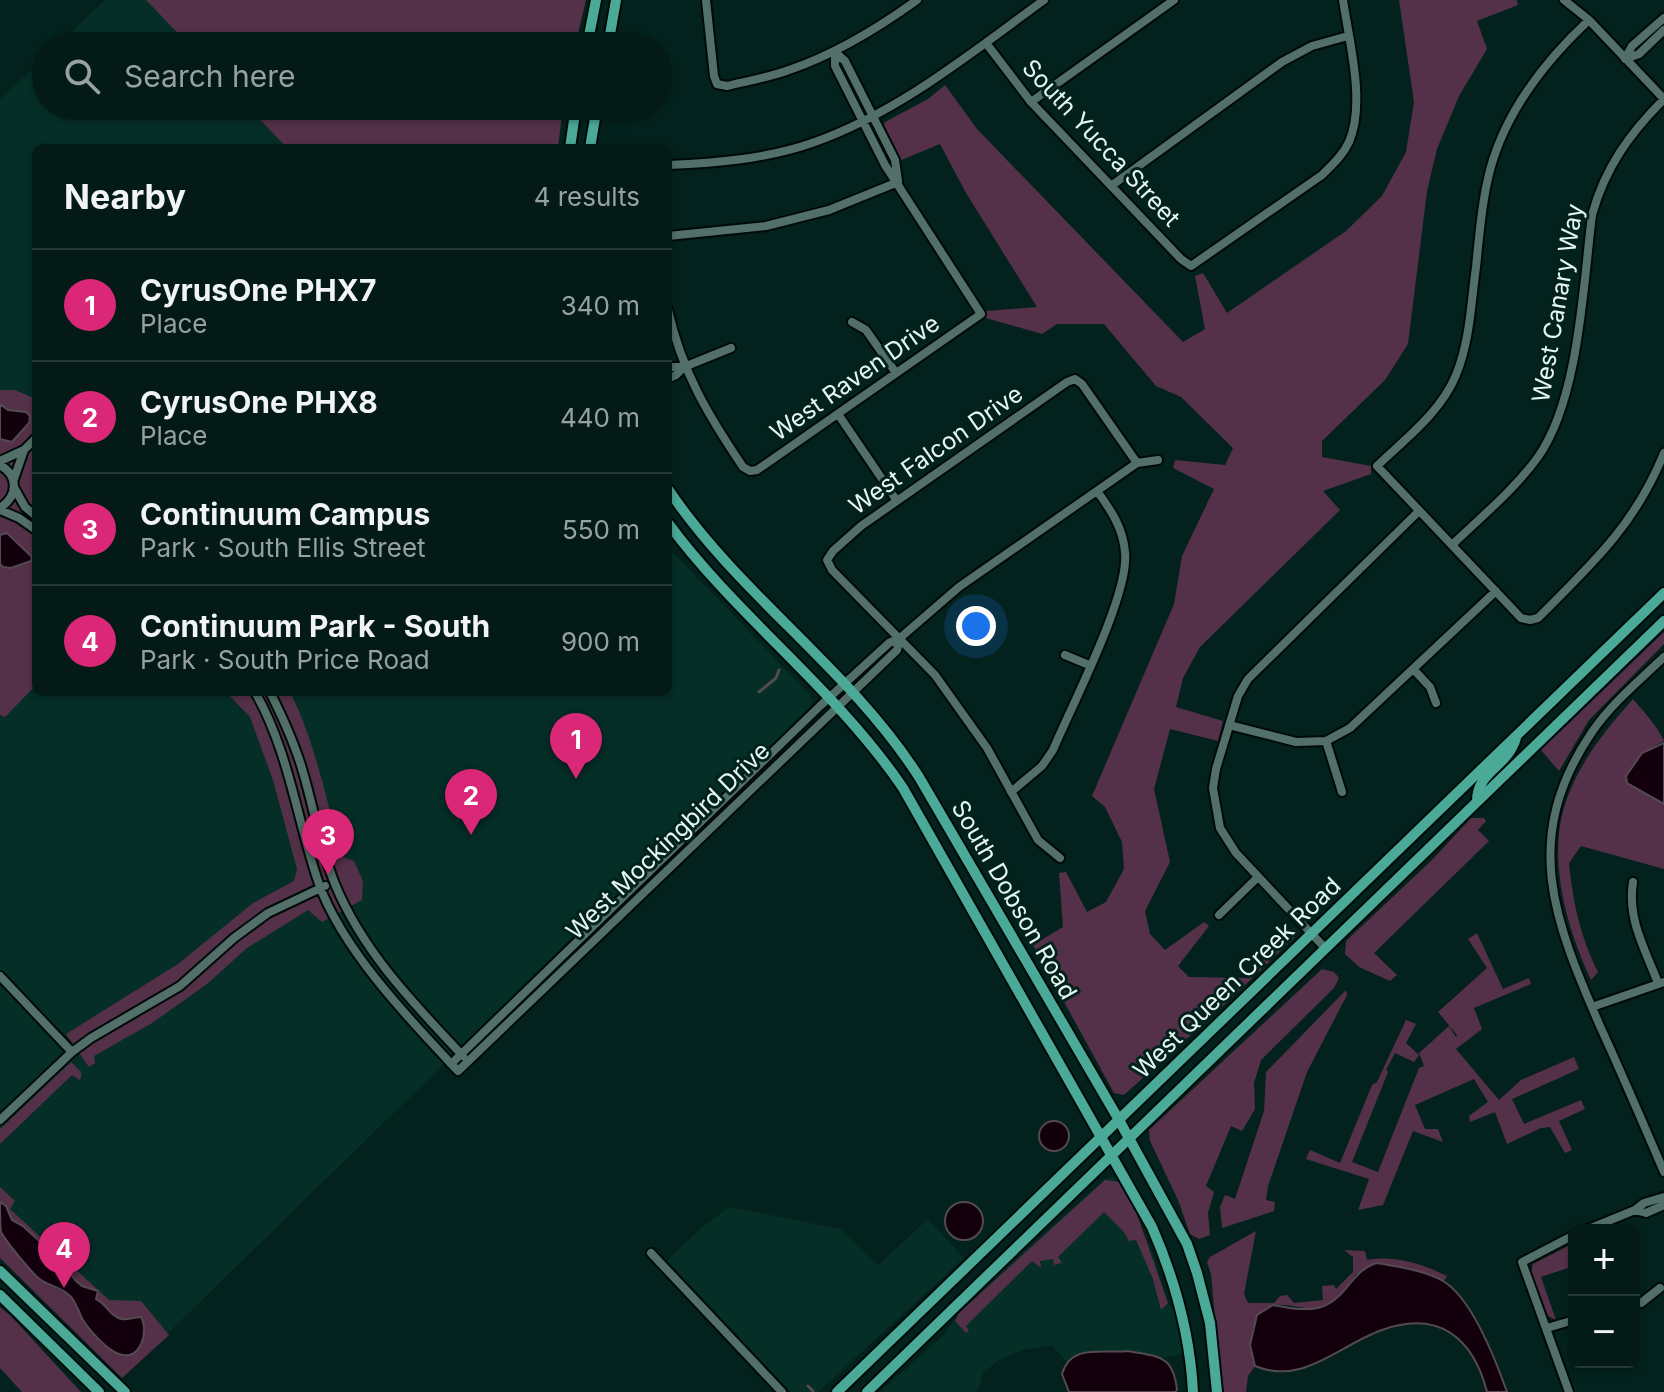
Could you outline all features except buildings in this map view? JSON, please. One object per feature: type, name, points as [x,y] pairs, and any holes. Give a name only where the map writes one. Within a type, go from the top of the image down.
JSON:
[{"type":"main road","points":[[590,32],[596,0]]},
{"type":"main road","points":[[610,32],[616,0]]},
{"type":"main road","points":[[571,144],[574,120]]},
{"type":"main road","points":[[591,144],[595,120]]},
{"type":"main road","name":"South Dobson Road","points":[[672,494],[710,544],[897,745],[919,777],[1171,1212],[1197,1273],[1210,1323],[1217,1392]]},
{"type":"main road","name":"South Dobson Road","points":[[672,528],[703,566],[877,751],[903,788],[1152,1227],[1184,1317],[1193,1392]]},
{"type":"main road","name":"West Queen Creek Road","points":[[837,1392],[1664,593]]},
{"type":"main road","name":"West Queen Creek Road","points":[[867,1392],[1664,621]]},
{"type":"main road","points":[[1477,801],[1481,783],[1511,753],[1516,737]]},
{"type":"main road","points":[[0,1271],[125,1392]]},
{"type":"main road","points":[[0,1295],[99,1392]]},
{"type":"street","points":[[706,0],[714,76],[717,84],[727,86],[787,71],[835,52],[917,0]]},
{"type":"street","points":[[672,165],[707,164],[762,156],[809,144],[863,121],[920,89],[1044,0]]},
{"type":"street","points":[[1031,102],[1174,0]]},
{"type":"street","points":[[1111,186],[1282,62],[1312,46],[1348,36],[1343,0]]},
{"type":"street","points":[[1564,0],[1589,20],[1664,99]]},
{"type":"street","points":[[1625,59],[1632,46],[1664,18]]},
{"type":"street","points":[[1589,20],[1538,75],[1503,136],[1487,182],[1467,341],[1455,377],[1433,412],[1377,466],[1521,618],[1530,620],[1538,618],[1624,528],[1650,487],[1664,453]]},
{"type":"street","points":[[1625,59],[1639,54],[1664,30]]},
{"type":"street","name":"South Yucca Street","points":[[986,43],[1031,102],[1191,266],[1322,175],[1336,161],[1348,142],[1357,104],[1348,36]]},
{"type":"street","points":[[835,52],[845,61],[895,160],[898,182]]},
{"type":"street","points":[[835,52],[835,66],[885,165],[898,182]]},
{"type":"street","name":"West Canary Way","points":[[1453,544],[1519,480],[1539,456],[1552,433],[1561,414],[1572,369],[1592,215],[1598,195],[1620,149],[1637,126],[1664,99]]},
{"type":"street","points":[[672,236],[766,226],[829,210],[898,182]]},
{"type":"street","name":"West Raven Drive","points":[[684,367],[712,421],[743,467],[750,471],[757,470],[981,314],[898,182]]},
{"type":"street","points":[[852,322],[866,330],[896,373]]},
{"type":"street","points":[[672,324],[684,367]]},
{"type":"street","points":[[672,367],[684,367],[731,348]]},
{"type":"street","points":[[672,377],[684,367]]},
{"type":"street","name":"West Falcon Drive","points":[[900,638],[832,570],[827,560],[861,526],[1075,379],[1082,384],[1137,463]]},
{"type":"street","points":[[838,414],[897,501]]},
{"type":"street","points":[[32,442],[0,463],[7,468],[25,507],[32,513]]},
{"type":"street","points":[[24,450],[9,502],[0,509],[32,527]]},
{"type":"street","name":"West Mockingbird Drive","points":[[321,888],[356,951],[376,978],[455,1068],[624,895],[829,698],[848,689],[897,650],[900,638],[959,587],[1137,463],[1158,460]]},
{"type":"street","points":[[1011,792],[1042,766],[1053,750],[1120,595],[1126,566],[1121,531],[1113,513],[1097,491]]},
{"type":"street","points":[[1325,948],[1225,840],[1215,809],[1213,788],[1238,696],[1248,679],[1419,511]]},
{"type":"street","points":[[1229,725],[1296,742],[1326,741],[1350,728],[1415,671],[1496,591]]},
{"type":"street","points":[[900,638],[935,675],[964,713],[1038,840],[1060,858]]},
{"type":"street","points":[[1065,655],[1089,665]]},
{"type":"street","points":[[1664,657],[1612,707],[1587,739],[1567,778],[1553,830],[1550,868],[1556,913],[1568,951],[1664,1172]]},
{"type":"street","points":[[1415,671],[1430,687],[1436,703]]},
{"type":"street","name":"West Mockingbird Drive","points":[[465,1058],[632,904],[837,707],[848,689]]},
{"type":"street","points":[[257,696],[276,738],[321,888]]},
{"type":"street","points":[[272,696],[290,733],[304,774],[312,816],[334,882],[362,935],[416,1007],[465,1058]]},
{"type":"street","points":[[1326,741],[1342,792]]},
{"type":"street","points":[[1219,915],[1258,877]]},
{"type":"street","points":[[0,1120],[72,1052],[112,1024],[180,986],[260,919],[334,882]]},
{"type":"street","points":[[1592,1007],[1661,983],[1632,919],[1630,899],[1633,882]]},
{"type":"street","points":[[624,895],[632,904]]},
{"type":"street","points":[[0,976],[72,1052]]},
{"type":"street","points":[[1601,1224],[1664,1197]]},
{"type":"street","points":[[1635,1210],[1646,1213],[1664,1205]]},
{"type":"street","points":[[1568,1238],[1522,1262],[1569,1392]]},
{"type":"street","points":[[651,1253],[782,1392]]},
{"type":"street","points":[[1640,1303],[1660,1288]]},
{"type":"street","points":[[1547,1328],[1568,1322]]},
{"type":"shaded area","points":[[105,0],[146,0],[177,32],[72,32]]},
{"type":"shaded area","points":[[146,0],[586,0],[578,32],[177,32]]},
{"type":"shaded area","points":[[1399,0],[1517,0],[1518,5],[1477,21],[1487,49],[1459,96],[1437,149],[1427,191],[1408,344],[1385,380],[1322,441],[1322,457],[1371,466],[1371,474],[1323,491],[1340,510],[1200,647],[1183,678],[1176,707],[1223,721],[1218,741],[1170,729],[1154,789],[1170,862],[1145,911],[1150,934],[1165,950],[1204,922],[1209,926],[1178,966],[1189,977],[1245,978],[1295,928],[1295,937],[1124,1095],[1114,1093],[1033,945],[1063,927],[1059,873],[1066,872],[1087,912],[1106,902],[1124,869],[1122,842],[1105,807],[1092,796],[1174,604],[1182,556],[1214,489],[1173,468],[1175,460],[1225,465],[1233,448],[1181,397],[1156,386],[1104,324],[1057,324],[1042,334],[986,318],[986,311],[1037,307],[966,193],[940,144],[899,161],[883,128],[885,122],[928,99],[945,85],[977,129],[1183,342],[1205,329],[1195,276],[1203,273],[1227,313],[1346,231],[1382,196],[1406,152],[1414,102]]},
{"type":"shaded area","points":[[32,69],[32,120],[260,120],[283,144],[32,144],[32,696],[672,696],[672,551],[809,694],[812,702],[122,1378],[0,1258],[0,100]]},
{"type":"shaded area","points":[[260,120],[561,120],[558,144],[283,144]]},
{"type":"shaded area","points":[[0,390],[15,390],[32,397],[32,689],[5,717],[0,715]]},
{"type":"shaded area","points":[[0,404],[8,410],[26,412],[30,416],[29,423],[12,442],[0,439]]},
{"type":"shaded area","points":[[7,533],[32,557],[31,561],[11,568],[0,564],[0,535]]},
{"type":"shaded area","points":[[1664,632],[1664,644],[1589,720],[1559,771],[1541,750]]},
{"type":"shaded area","points":[[230,696],[292,696],[314,752],[343,857],[354,861],[363,881],[362,900],[322,922],[308,910],[247,948],[207,984],[152,1023],[94,1056],[95,1063],[89,1067],[66,1034],[178,964],[253,903],[294,881],[297,869],[273,780],[250,717]]},
{"type":"shaded area","points":[[1633,699],[1664,741],[1642,753],[1626,777],[1627,783],[1664,804],[1664,869],[1581,846],[1569,863],[1578,919],[1598,972],[1591,980],[1574,937],[1562,890],[1558,842],[1561,818],[1574,782],[1588,757]]},
{"type":"shaded area","points":[[1664,743],[1664,804],[1627,783],[1626,776],[1642,753]]},
{"type":"shaded area","points":[[1471,818],[1484,818],[1486,821],[1478,830],[1489,841],[1374,953],[1397,975],[1390,981],[1359,967],[1345,954],[1346,941],[1432,860]]},
{"type":"shaded area","points":[[1477,933],[1503,989],[1529,978],[1531,984],[1474,1008],[1482,1029],[1456,1049],[1499,1100],[1521,1080],[1574,1057],[1579,1069],[1512,1099],[1524,1124],[1581,1100],[1585,1109],[1559,1121],[1572,1150],[1565,1153],[1550,1127],[1507,1144],[1495,1112],[1470,1122],[1469,1116],[1488,1102],[1474,1079],[1415,1105],[1425,1129],[1438,1129],[1443,1142],[1413,1131],[1383,1205],[1358,1210],[1369,1179],[1306,1159],[1310,1150],[1340,1163],[1372,1085],[1377,1082],[1406,1020],[1416,1024],[1406,1043],[1419,1055],[1414,1062],[1395,1053],[1352,1162],[1378,1172],[1419,1068],[1424,1066],[1419,1053],[1449,1026],[1457,1035],[1438,1012],[1487,968],[1468,939]]},
{"type":"shaded area","points":[[1322,969],[1334,972],[1339,978],[1334,988],[1261,1060],[1254,1083],[1255,1109],[1242,1131],[1231,1126],[1206,1186],[1214,1192],[1208,1213],[1210,1235],[1199,1239],[1190,1234],[1178,1200],[1150,1141],[1149,1130]]},
{"type":"shaded area","points":[[1346,990],[1347,995],[1307,1072],[1268,1186],[1266,1200],[1275,1202],[1274,1211],[1222,1228],[1220,1207],[1225,1195],[1235,1199],[1264,1111],[1266,1072]]},
{"type":"shaded area","points":[[71,1062],[81,1072],[81,1078],[79,1080],[72,1075],[0,1144],[0,1129]]},
{"type":"shaded area","points":[[1054,1121],[1065,1125],[1069,1136],[1065,1147],[1054,1151],[1043,1147],[1039,1136],[1043,1125]]},
{"type":"shaded area","points":[[1113,1177],[1126,1191],[1153,1255],[1168,1303],[1175,1312],[1183,1354],[1162,1358],[1127,1351],[1073,1356],[1067,1362],[1052,1346],[1026,1349],[1002,1358],[983,1373],[975,1392],[880,1392],[944,1335],[959,1313],[1011,1263],[1105,1179]]},
{"type":"shaded area","points":[[1105,1180],[1120,1182],[1132,1200],[1168,1303],[1161,1310],[1153,1279],[1136,1240],[1129,1241],[1104,1212],[1058,1257],[1062,1263],[1054,1265],[1053,1259],[1040,1261],[1041,1268],[1032,1261],[966,1326],[969,1331],[966,1333],[955,1321],[959,1313]]},
{"type":"shaded area","points":[[0,1187],[15,1201],[10,1209],[109,1300],[141,1301],[169,1335],[122,1378],[0,1258]]},
{"type":"shaded area","points":[[0,1202],[6,1206],[12,1220],[23,1226],[64,1264],[75,1280],[98,1291],[96,1299],[114,1316],[124,1319],[141,1317],[144,1330],[138,1350],[127,1355],[109,1349],[86,1324],[68,1294],[32,1272],[1,1232]]},
{"type":"shaded area","points":[[964,1202],[978,1207],[983,1221],[978,1235],[964,1240],[950,1235],[945,1221],[950,1207]]},
{"type":"shaded area","points":[[729,1207],[840,1229],[878,1265],[928,1219],[964,1258],[818,1392],[791,1392],[667,1261],[701,1228]]},
{"type":"shaded area","points":[[1256,1231],[1244,1294],[1248,1303],[1274,1303],[1280,1296],[1287,1295],[1294,1303],[1323,1300],[1322,1286],[1334,1285],[1336,1289],[1353,1272],[1353,1257],[1344,1250],[1365,1251],[1367,1260],[1408,1262],[1447,1276],[1444,1281],[1426,1274],[1356,1274],[1326,1305],[1312,1308],[1278,1305],[1263,1310],[1252,1332],[1255,1366],[1248,1376],[1246,1392],[1222,1392],[1211,1274],[1207,1262],[1210,1257]]},
{"type":"shaded area","points":[[1568,1246],[1568,1268],[1541,1277],[1556,1320],[1548,1316],[1531,1273],[1533,1264]]},
{"type":"shaded area","points":[[1377,1263],[1428,1274],[1454,1289],[1482,1331],[1507,1392],[1487,1392],[1473,1356],[1462,1343],[1436,1326],[1420,1324],[1382,1330],[1305,1367],[1272,1371],[1255,1366],[1250,1345],[1257,1315],[1273,1305],[1305,1309],[1324,1306],[1332,1302],[1361,1271]]},
{"type":"shaded area","points":[[0,1307],[81,1392],[22,1392],[0,1368]]},
{"type":"shaded area","points":[[1128,1351],[1156,1356],[1168,1363],[1177,1390],[1069,1392],[1062,1374],[1073,1358],[1089,1352]]},
{"type":"waterway","points":[[759,692],[776,678],[779,670]]},
{"type":"waterway","points":[[808,1386],[813,1391]]},
{"type":"place","name":"CyrusOne PHX7","points":[[576,779]]},
{"type":"place","name":"CyrusOne PHX8","points":[[471,835]]},
{"type":"place","name":"Continuum Campus","points":[[328,875]]},
{"type":"place","name":"Continuum Park - South","points":[[64,1288]]}]
